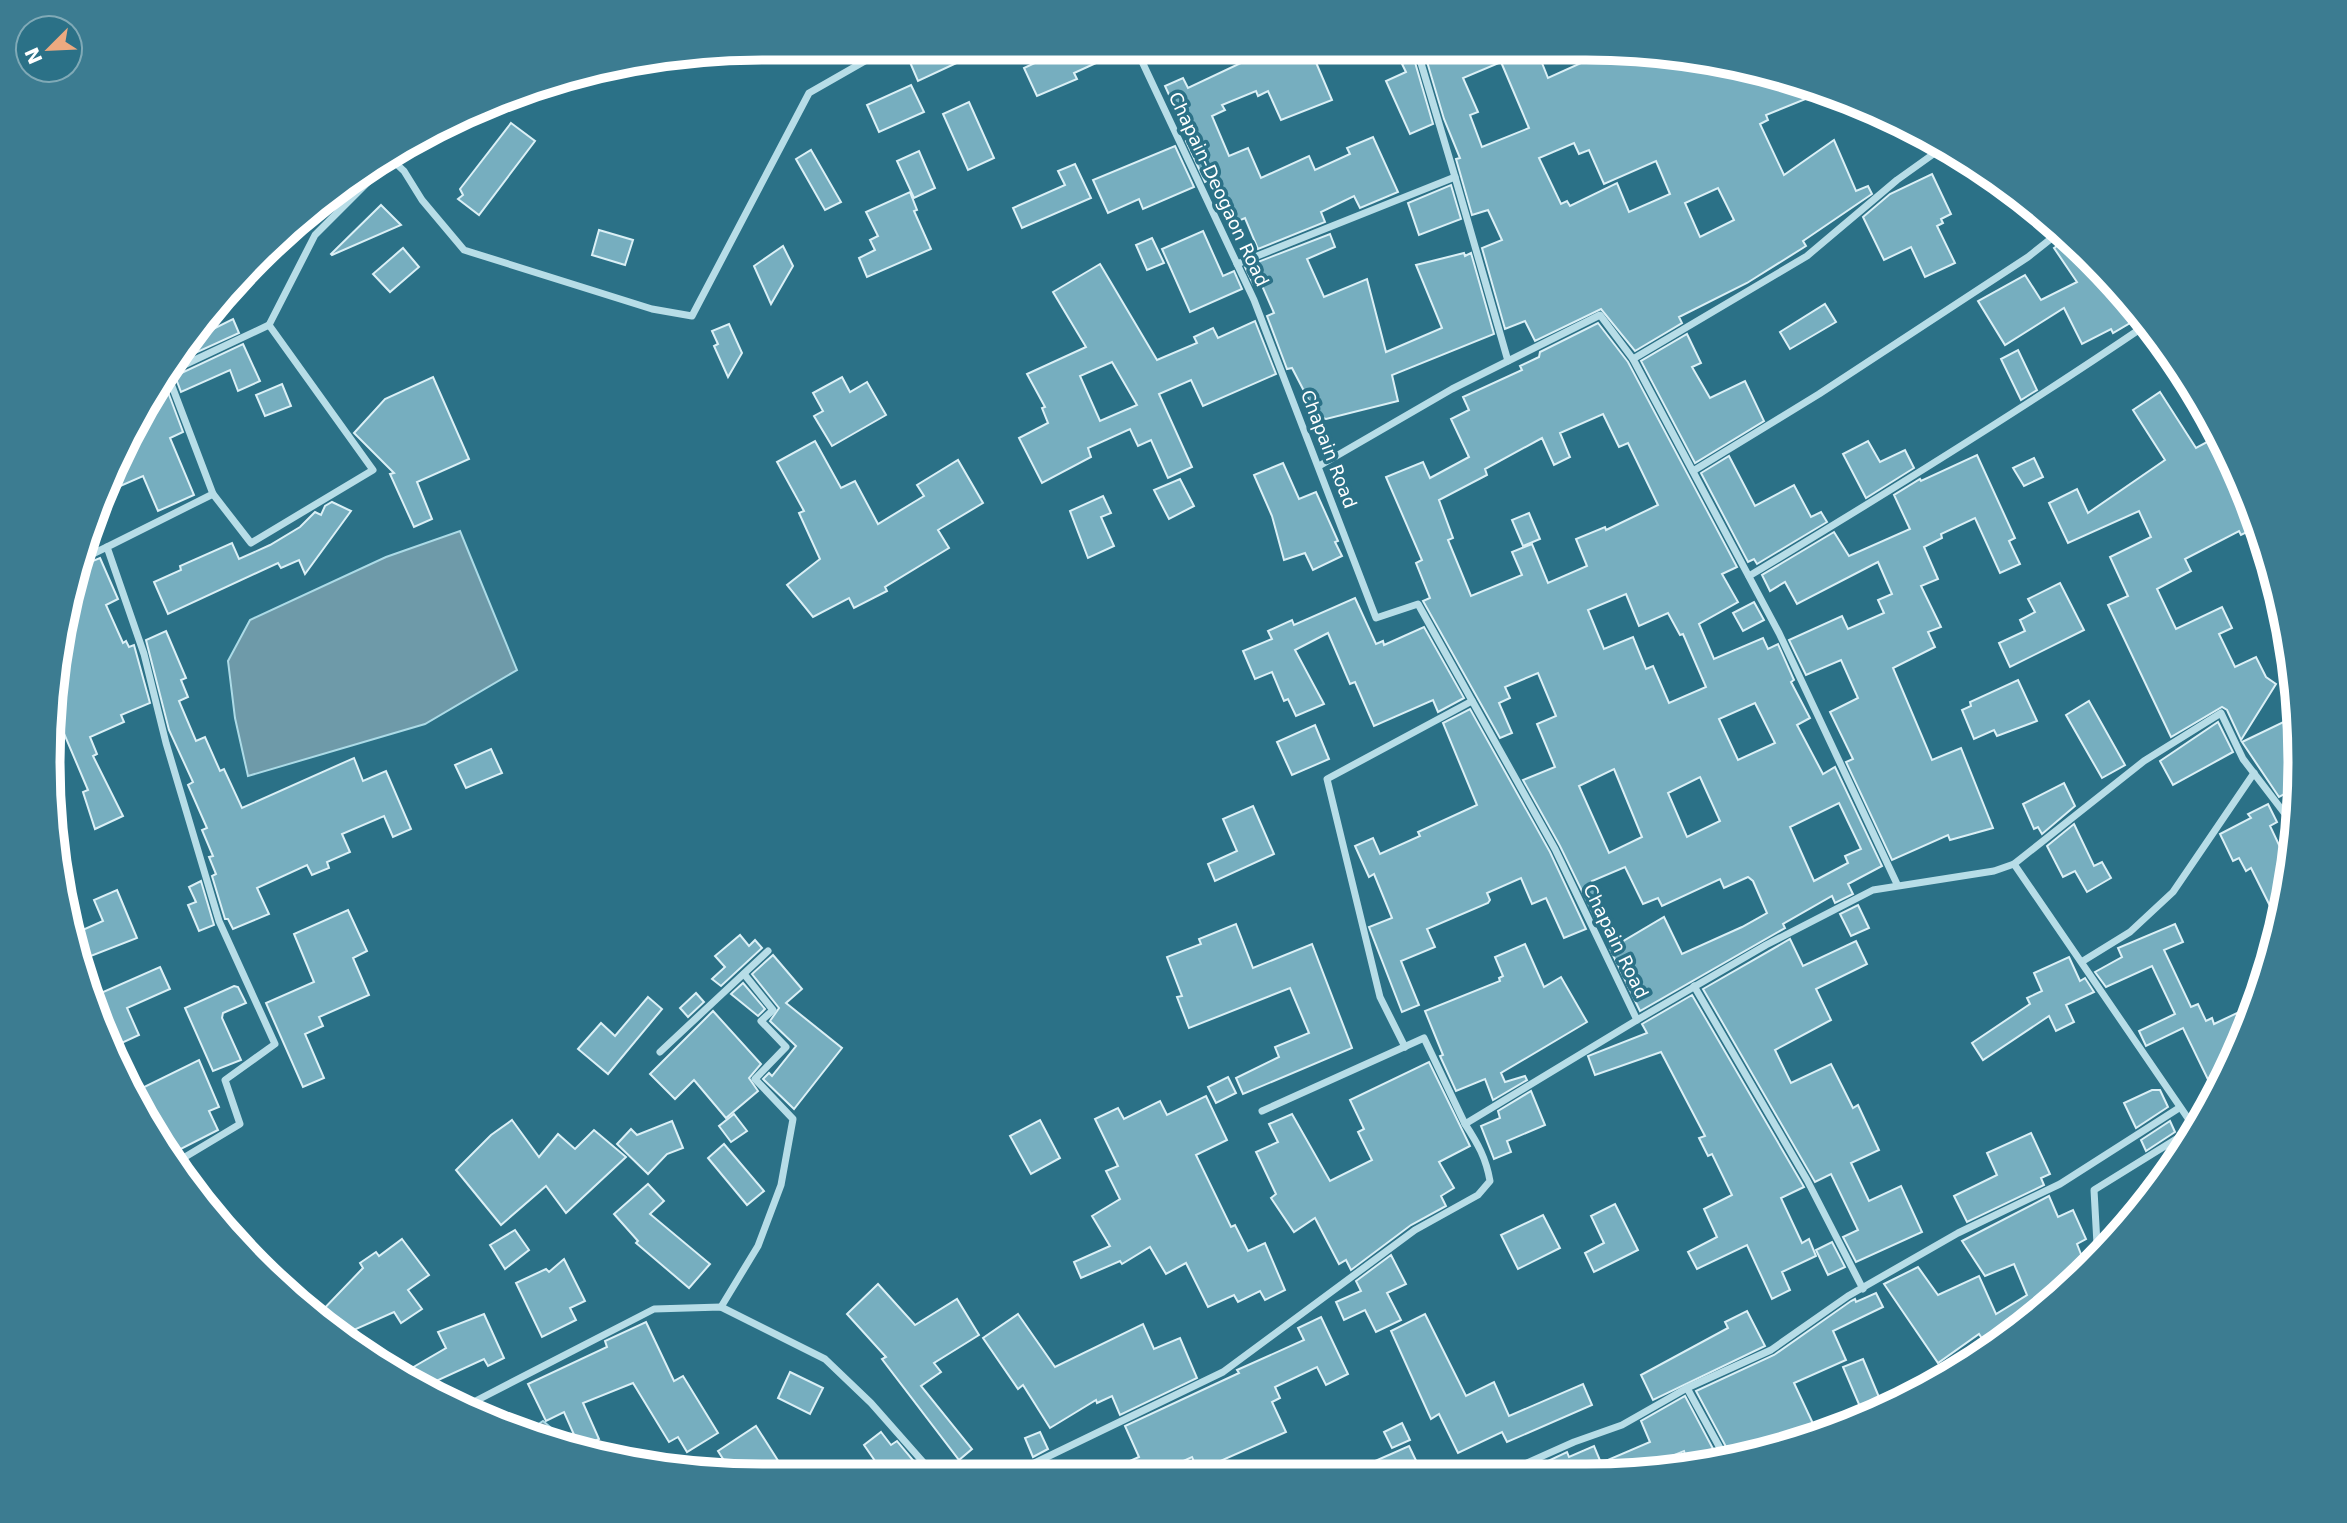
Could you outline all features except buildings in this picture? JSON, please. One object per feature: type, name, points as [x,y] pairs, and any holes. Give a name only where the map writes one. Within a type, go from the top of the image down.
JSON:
[{"type":"street","points":[[396,162],[422,200],[464,250],[652,309],[692,316],[809,93],[867,60]]},
{"type":"street","name":"Chapain-Deogaon Road","points":[[1142,60],[1254,300]]},
{"type":"street","points":[[1421,60],[1508,361]]},
{"type":"street","points":[[1633,359],[1807,256],[1897,180],[1935,153]]},
{"type":"street","points":[[1237,264],[1455,177]]},
{"type":"street","points":[[183,364],[268,325],[315,234],[368,180]]},
{"type":"street","points":[[1693,471],[1819,394],[2028,257],[2052,238]]},
{"type":"street","name":"Chapain Road","points":[[1254,300],[1376,618],[1418,604],[1555,849],[1637,1020],[1694,986],[1873,890],[1897,884],[1994,871],[2014,863]]},
{"type":"street","points":[[1319,466],[1452,389],[1600,315],[1633,359],[1749,576],[1839,757],[1897,884]]},
{"type":"street","points":[[170,383],[213,494],[251,543],[373,470],[268,325]]},
{"type":"street","points":[[1749,576],[2055,387],[2139,330]]},
{"type":"street","points":[[91,554],[213,494]]},
{"type":"street","points":[[107,547],[144,654],[166,743],[219,921],[275,1044],[225,1080],[240,1124],[182,1158]]},
{"type":"street","points":[[1405,1047],[1380,997],[1327,779],[1472,701]]},
{"type":"street","points":[[2189,1119],[2014,863],[2144,761],[2221,713],[2243,759],[2285,814]]},
{"type":"street","points":[[2083,961],[2130,932],[2173,892],[2254,773]]},
{"type":"street","points":[[660,1052],[768,951]]},
{"type":"street","points":[[722,1307],[758,1246],[781,1185],[793,1119],[755,1079],[786,1047],[761,1021],[773,1010],[744,974]]},
{"type":"street","points":[[1694,986],[1807,1180],[1863,1289]]},
{"type":"street","points":[[1465,1124],[1637,1020]]},
{"type":"street","points":[[1032,1464],[1223,1372],[1415,1230],[1478,1195],[1490,1181],[1483,1152],[1465,1124],[1424,1038],[1262,1111]]},
{"type":"street","points":[[1524,1464],[1622,1425],[1687,1388],[1771,1350],[1831,1307],[1958,1233],[2060,1184],[2179,1108]]},
{"type":"street","points":[[2096,1243],[2094,1190],[2176,1140]]},
{"type":"street","points":[[474,1402],[654,1309],[722,1307],[825,1359],[871,1403],[925,1464]]},
{"type":"street","points":[[1687,1388],[1721,1450]]},
{"type":"water","points":[[460,531],[517,670],[425,724],[248,776],[235,718],[228,661],[250,620],[386,557]]},
{"type":"water","points":[[543,1421],[557,1433],[536,1426]]}]
